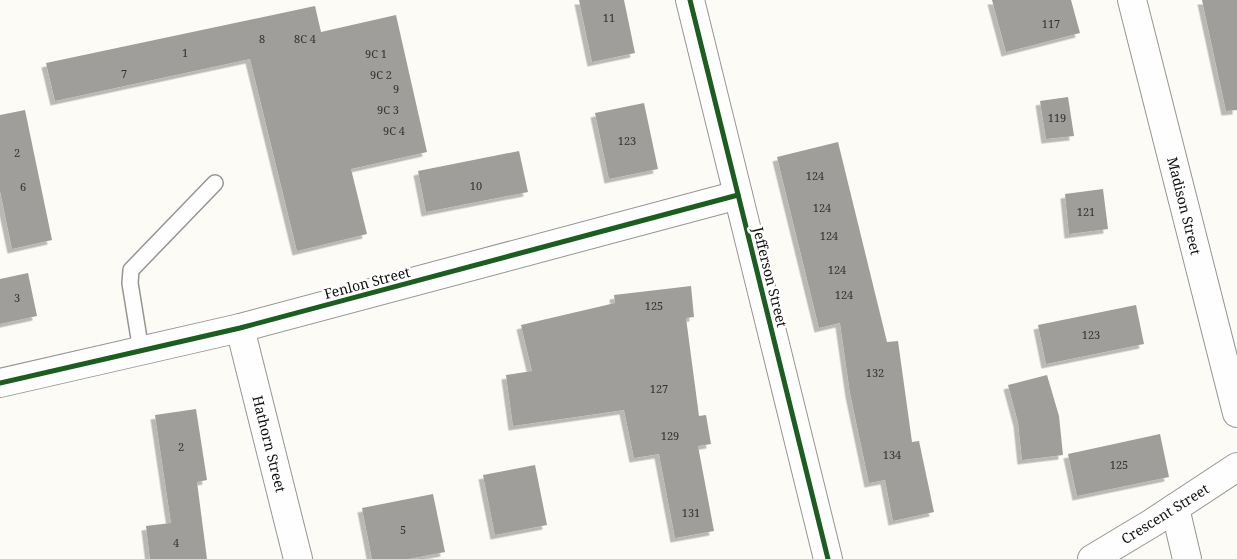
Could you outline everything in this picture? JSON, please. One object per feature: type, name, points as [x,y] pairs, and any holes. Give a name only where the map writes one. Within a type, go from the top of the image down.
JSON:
[{"type":"street","name":"Jefferson Street","points":[[690,0],[828,559]]},
{"type":"street","name":"Madison Street","points":[[1132,0],[1237,413]]},
{"type":"street","name":"Fenlon Street","points":[[0,383],[240,328],[738,195]]},
{"type":"street","name":"Hathorn Street","points":[[240,328],[298,559]]},
{"type":"street","name":"Crescent Street","points":[[1092,559],[1237,467]]},
{"type":"street","points":[[1175,508],[1188,559]]},
{"type":"lane","points":[[141,351],[130,283],[132,270],[215,183]]},
{"type":"building","points":[[579,0],[624,0],[635,53],[592,62]]},
{"type":"building","points":[[992,0],[1071,0],[1080,33],[1006,52]]},
{"type":"building","points":[[1202,0],[1237,0],[1237,110],[1226,111]]},
{"type":"building","points":[[315,6],[321,32],[396,15],[427,152],[351,169],[367,234],[297,251],[250,59],[55,101],[46,63]]},
{"type":"building","points":[[1068,97],[1074,136],[1046,139],[1040,101]]},
{"type":"building","points":[[644,103],[658,169],[609,179],[595,113]]},
{"type":"building","points":[[25,110],[52,240],[12,249],[0,191],[0,115]]},
{"type":"building","points":[[838,142],[887,342],[898,341],[912,442],[919,441],[934,512],[893,521],[885,480],[869,483],[850,393],[840,323],[819,328],[777,157]]},
{"type":"building","points":[[519,151],[528,192],[426,212],[418,171]]},
{"type":"building","points":[[1103,189],[1108,229],[1069,234],[1065,194]]},
{"type":"building","points":[[28,273],[37,316],[0,324],[0,279]]},
{"type":"building","points":[[691,286],[694,317],[686,318],[699,416],[706,415],[711,444],[698,446],[714,531],[675,538],[659,454],[634,458],[624,410],[513,426],[506,375],[532,371],[521,325],[615,303],[614,295]]},
{"type":"building","points":[[1136,305],[1144,344],[1046,364],[1038,325]]},
{"type":"building","points":[[1047,375],[1059,416],[1063,455],[1022,460],[1018,422],[1008,385]]},
{"type":"building","points":[[196,409],[207,480],[197,482],[207,559],[150,559],[146,526],[171,523],[155,415]]},
{"type":"building","points":[[1160,434],[1169,477],[1077,496],[1068,454]]},
{"type":"building","points":[[535,465],[547,525],[495,535],[483,475]]},
{"type":"building","points":[[433,494],[445,552],[409,559],[372,559],[362,508]]},
{"type":"cycle path","points":[[690,0],[828,559]]},
{"type":"cycle path","points":[[0,383],[240,328],[738,195]]}]
